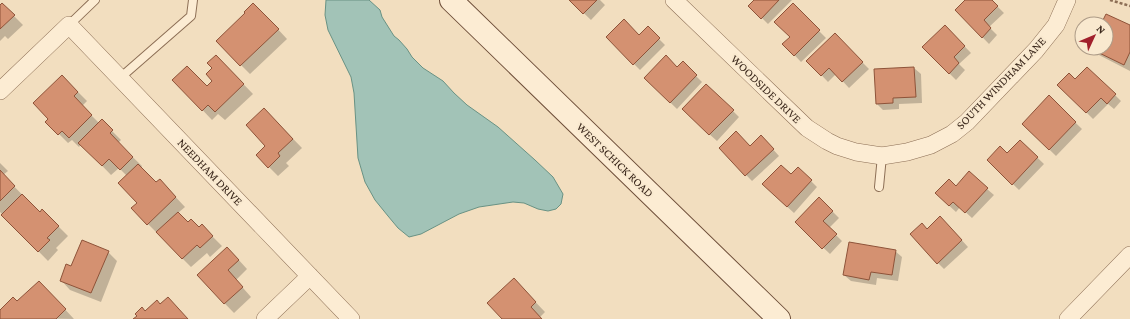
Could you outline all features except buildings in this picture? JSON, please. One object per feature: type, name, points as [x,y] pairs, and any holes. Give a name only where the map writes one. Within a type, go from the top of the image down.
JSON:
[{"type":"street","name":"WEST SCHICK ROAD","points":[[451,0],[779,319]]},
{"type":"street","name":"WOODSIDE DRIVE","points":[[674,0],[807,128],[837,146],[856,152],[877,155]]},
{"type":"street","name":"SOUTH WINDHAM LANE","points":[[877,155],[907,152],[931,145],[952,134],[967,122],[1036,50],[1056,25],[1067,0]]},
{"type":"street","name":"NEEDHAM DRIVE","points":[[69,25],[351,319]]},
{"type":"street","points":[[0,91],[69,25]]},
{"type":"street","points":[[1068,319],[1130,256]]},
{"type":"street","points":[[265,319],[310,276]]},
{"type":"lane","points":[[69,25],[95,0]]},
{"type":"lane","points":[[120,78],[191,16],[193,0]]},
{"type":"lane","points":[[877,155],[879,187]]},
{"type":"path","points":[[1110,0],[1130,6]]},
{"type":"water","points":[[326,0],[369,0],[380,10],[382,17],[394,36],[423,68],[443,81],[467,105],[498,127],[553,177],[563,194],[561,204],[556,209],[548,211],[538,209],[524,203],[513,202],[479,207],[459,214],[421,234],[409,237],[398,228],[375,200],[365,182],[358,158],[354,93],[351,77],[328,30],[325,15]]}]
